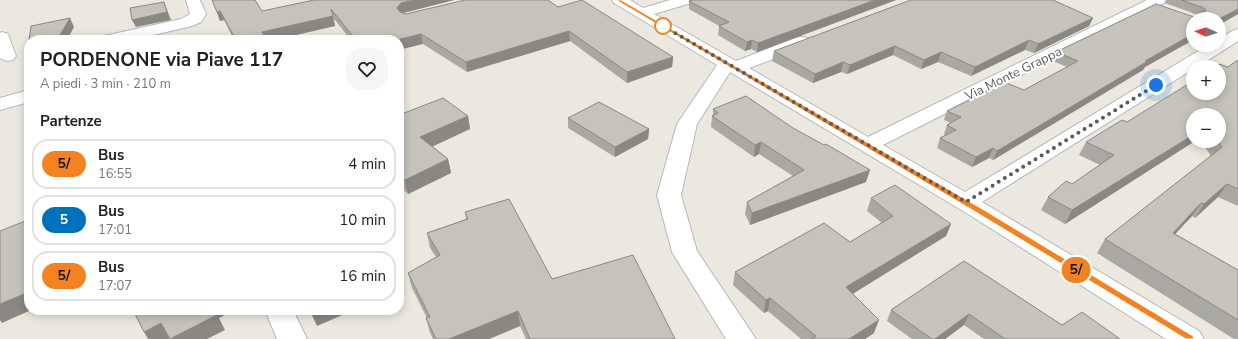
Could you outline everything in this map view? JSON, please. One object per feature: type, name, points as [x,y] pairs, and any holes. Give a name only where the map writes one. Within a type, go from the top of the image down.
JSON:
[{"type":"street","points":[[132,35],[186,23],[194,19],[198,14],[194,0]]},
{"type":"street","points":[[619,0],[966,202],[1189,339]]},
{"type":"street","points":[[642,13],[686,0]]},
{"type":"street","name":"Via Monte Grappa","points":[[867,145],[1153,4]]},
{"type":"street","points":[[966,202],[1233,33]]},
{"type":"street","points":[[0,38],[2,37],[7,56]]},
{"type":"street","points":[[741,339],[685,252],[668,195],[687,124],[730,66],[814,38]]},
{"type":"street","points":[[0,104],[24,97]]},
{"type":"street","points":[[281,315],[292,339]]},
{"type":"building","points":[[212,0],[255,0],[262,11],[314,0],[415,0],[401,3],[397,8],[400,12],[406,14],[465,0],[548,0],[558,7],[582,0],[673,57],[627,72],[569,31],[466,62],[421,34],[404,38],[404,35],[352,35],[331,9],[333,16],[262,32],[264,35],[233,35],[220,11],[217,12]]},
{"type":"building","points":[[875,0],[758,43],[752,40],[747,42],[719,26],[729,22],[689,1]]},
{"type":"building","points":[[911,0],[1053,0],[1093,18],[1038,44],[1029,40],[975,67],[941,52],[924,60],[895,46],[850,65],[843,62],[815,74],[774,51]]},
{"type":"building","points":[[1181,0],[1238,0],[1238,9],[1226,15],[1226,12],[1202,12],[1206,11],[1204,8]]},
{"type":"building","points":[[164,2],[167,12],[132,20],[130,8]]},
{"type":"building","points":[[1156,4],[1186,14],[1186,38],[1145,61],[1148,61],[997,151],[993,148],[976,157],[940,138],[956,130],[947,125],[961,117],[947,111],[1004,82],[1024,90],[1078,61],[1056,52]]},
{"type":"building","points":[[70,18],[60,35],[30,35],[31,26]]},
{"type":"building","points":[[1238,61],[1238,189],[1227,184],[1204,204],[1201,203],[1173,233],[1238,270],[1238,320],[1105,239],[1221,148],[1226,148],[1226,108],[1186,108],[1186,139],[1072,210],[1048,197],[1066,181],[1072,184],[1114,155],[1086,142],[1122,120],[1127,122],[1186,85],[1186,100],[1226,100],[1226,66],[1228,67]]},
{"type":"building","points":[[746,96],[793,128],[824,145],[826,144],[870,170],[752,213],[747,202],[804,170],[761,142],[755,145],[712,116],[718,113],[713,109]]},
{"type":"building","points":[[443,98],[468,116],[420,137],[448,159],[405,180],[404,179],[404,113]]},
{"type":"building","points":[[599,102],[649,129],[615,147],[568,118]]},
{"type":"building","points":[[895,185],[951,224],[846,287],[879,320],[849,339],[811,339],[816,336],[770,298],[766,300],[735,272],[824,223],[850,242],[893,216],[871,198]]},
{"type":"building","points":[[509,199],[552,279],[633,255],[675,339],[530,339],[518,311],[449,339],[436,339],[426,318],[430,317],[408,273],[440,255],[427,233],[468,219],[465,212]]},
{"type":"building","points":[[24,221],[24,294],[0,304],[0,231]]},
{"type":"building","points":[[964,261],[1062,325],[1082,312],[1120,339],[1005,339],[969,314],[935,339],[932,339],[891,310]]},
{"type":"building","points":[[136,315],[217,315],[170,339],[161,323],[144,332]]},
{"type":"bus line","name":"5/","points":[[619,0],[976,209],[1189,339]]},
{"type":"route","points":[[663,26],[966,202],[1156,85]]}]
